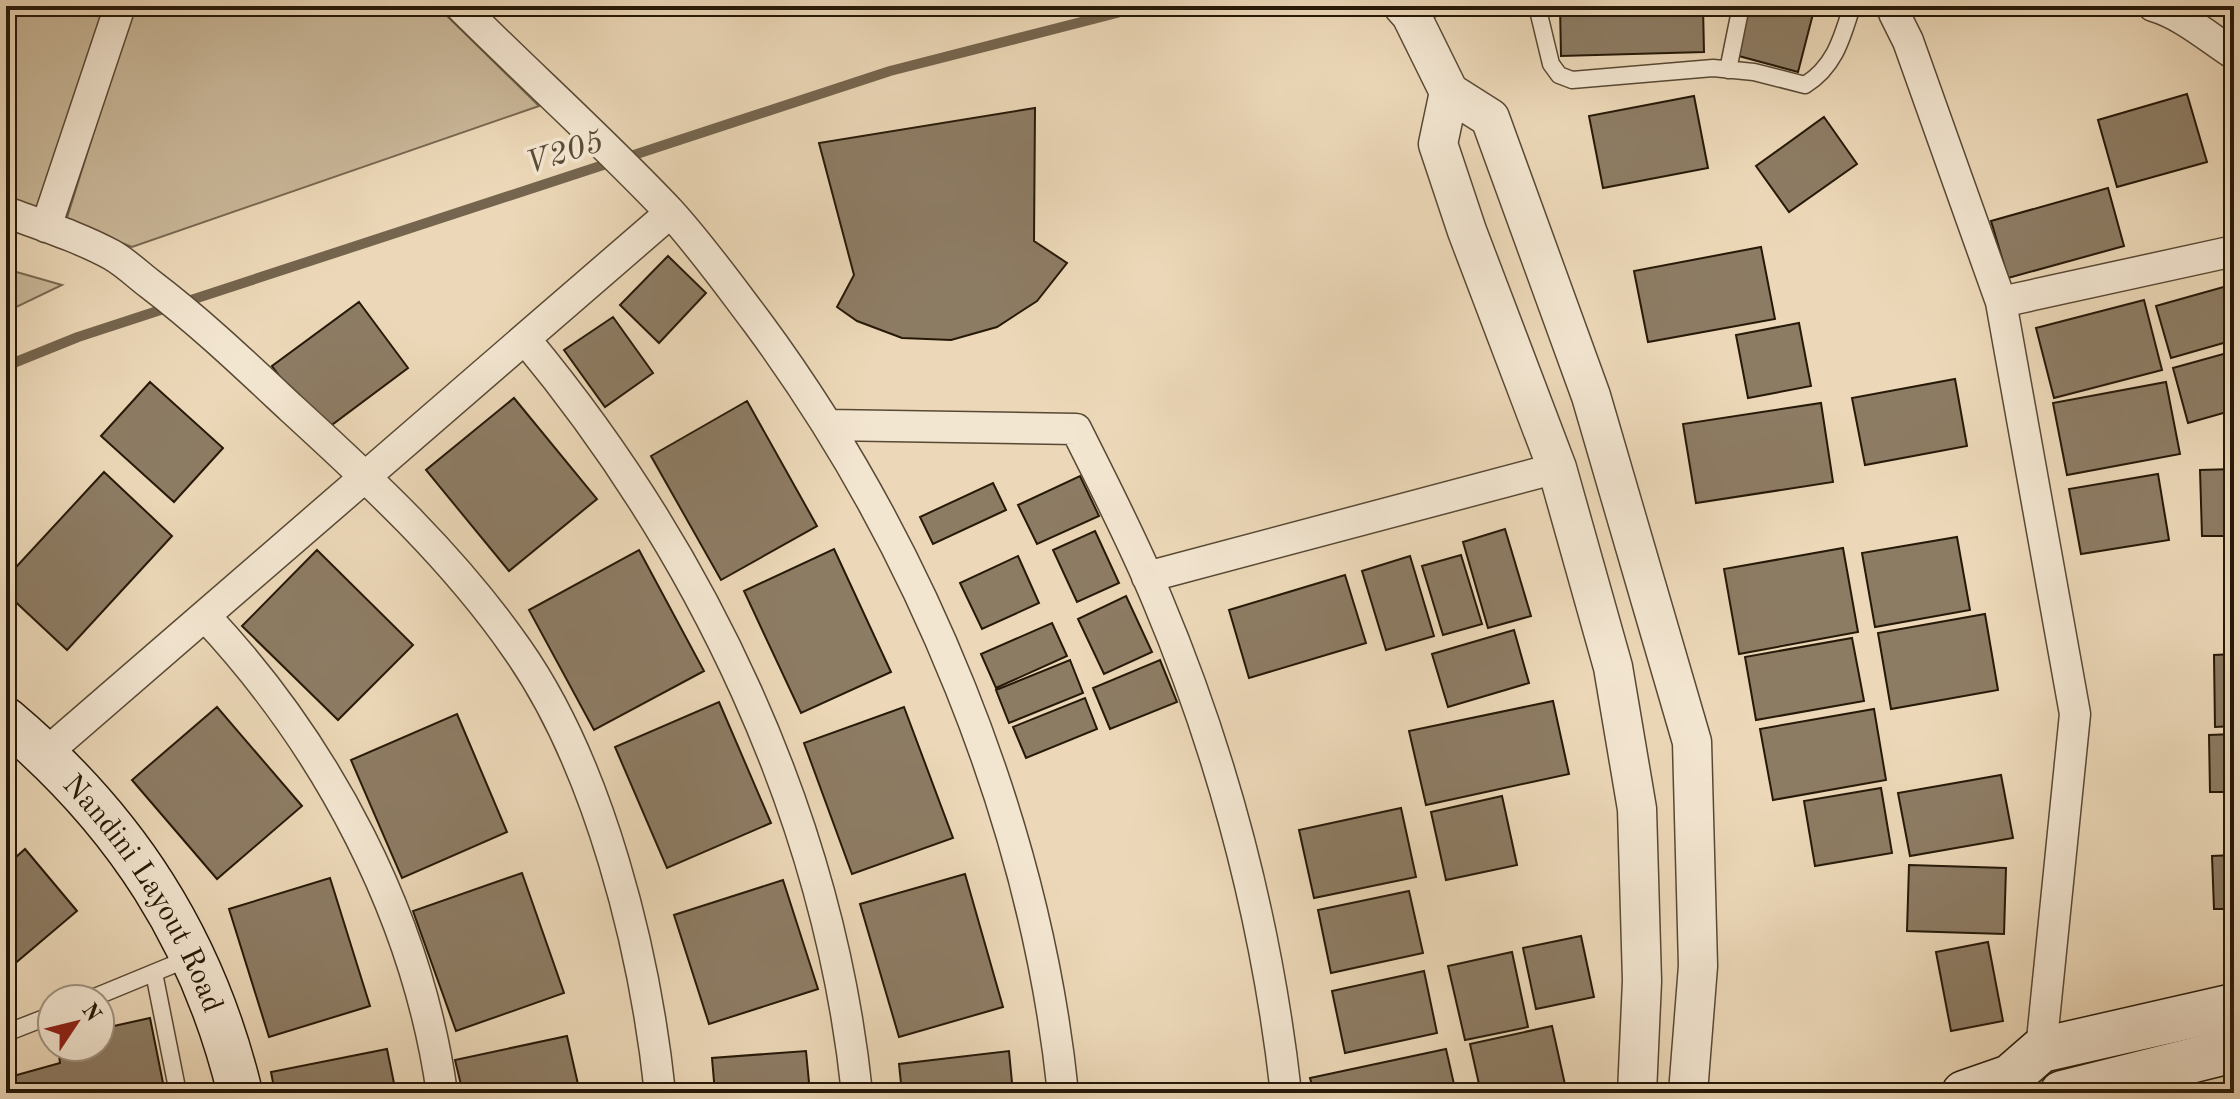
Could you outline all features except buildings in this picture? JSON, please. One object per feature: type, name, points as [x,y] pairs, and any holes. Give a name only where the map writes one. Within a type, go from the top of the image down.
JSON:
[{"type":"main road","name":"Nandini Layout Road","points":[[6,720],[46,753],[87,795],[124,840],[157,888],[194,957],[229,1046],[240,1093]]},
{"type":"main road","points":[[1964,1093],[2034,1073],[2234,1006]]},
{"type":"main road","points":[[2062,1093],[2234,1050]]},
{"type":"street","points":[[46,227],[120,6]]},
{"type":"street","points":[[460,6],[670,213],[761,328],[827,425],[872,501],[913,579],[949,660],[1008,826],[1031,911],[1049,997],[1063,1093]]},
{"type":"street","points":[[2153,6],[2184,20],[2234,54]]},
{"type":"street","points":[[1419,9],[1449,92],[1438,144],[1467,231],[1557,468],[1613,667],[1637,809],[1642,981],[1637,1093]]},
{"type":"street","points":[[1894,13],[1908,41],[2001,302],[2075,714],[2034,1073]]},
{"type":"street","points":[[1449,92],[1490,118],[1591,396],[1692,742],[1698,966],[1688,1093]]},
{"type":"street","points":[[6,212],[114,256],[190,315],[366,477],[439,554],[500,626],[539,683],[571,748],[601,822],[643,975],[660,1093]]},
{"type":"street","points":[[46,753],[670,213]]},
{"type":"street","points":[[2001,302],[2234,251]]},
{"type":"street","points":[[525,339],[612,450],[657,520],[699,593],[736,668],[769,745],[818,891],[840,986],[857,1093]]},
{"type":"street","points":[[827,425],[1076,429],[1147,577],[1192,691],[1222,782],[1247,874],[1267,967],[1286,1093]]},
{"type":"street","points":[[1147,577],[1557,468]]},
{"type":"street","points":[[205,616],[236,649],[279,704],[318,761],[352,822],[382,885],[407,950],[426,1017],[442,1093]]},
{"type":"lane","points":[[1537,6],[1551,64],[1559,75],[1572,80],[1713,68],[1754,72],[1805,85],[1820,75],[1836,55],[1852,6]]},
{"type":"lane","points":[[1728,70],[1741,6]]},
{"type":"lane","points":[[116,988],[194,957]]},
{"type":"lane","points":[[154,973],[178,1093]]},
{"type":"lane","points":[[6,1033],[36,1021]]},
{"type":"shaded area","points":[[6,6],[106,6],[35,217],[6,202]]},
{"type":"shaded area","points":[[133,6],[437,6],[539,106],[132,247],[66,221]]},
{"type":"shaded area","points":[[6,269],[62,285],[6,312]]},
{"type":"waterway","name":"V205","points":[[6,366],[78,337],[890,71],[1144,6]]}]
